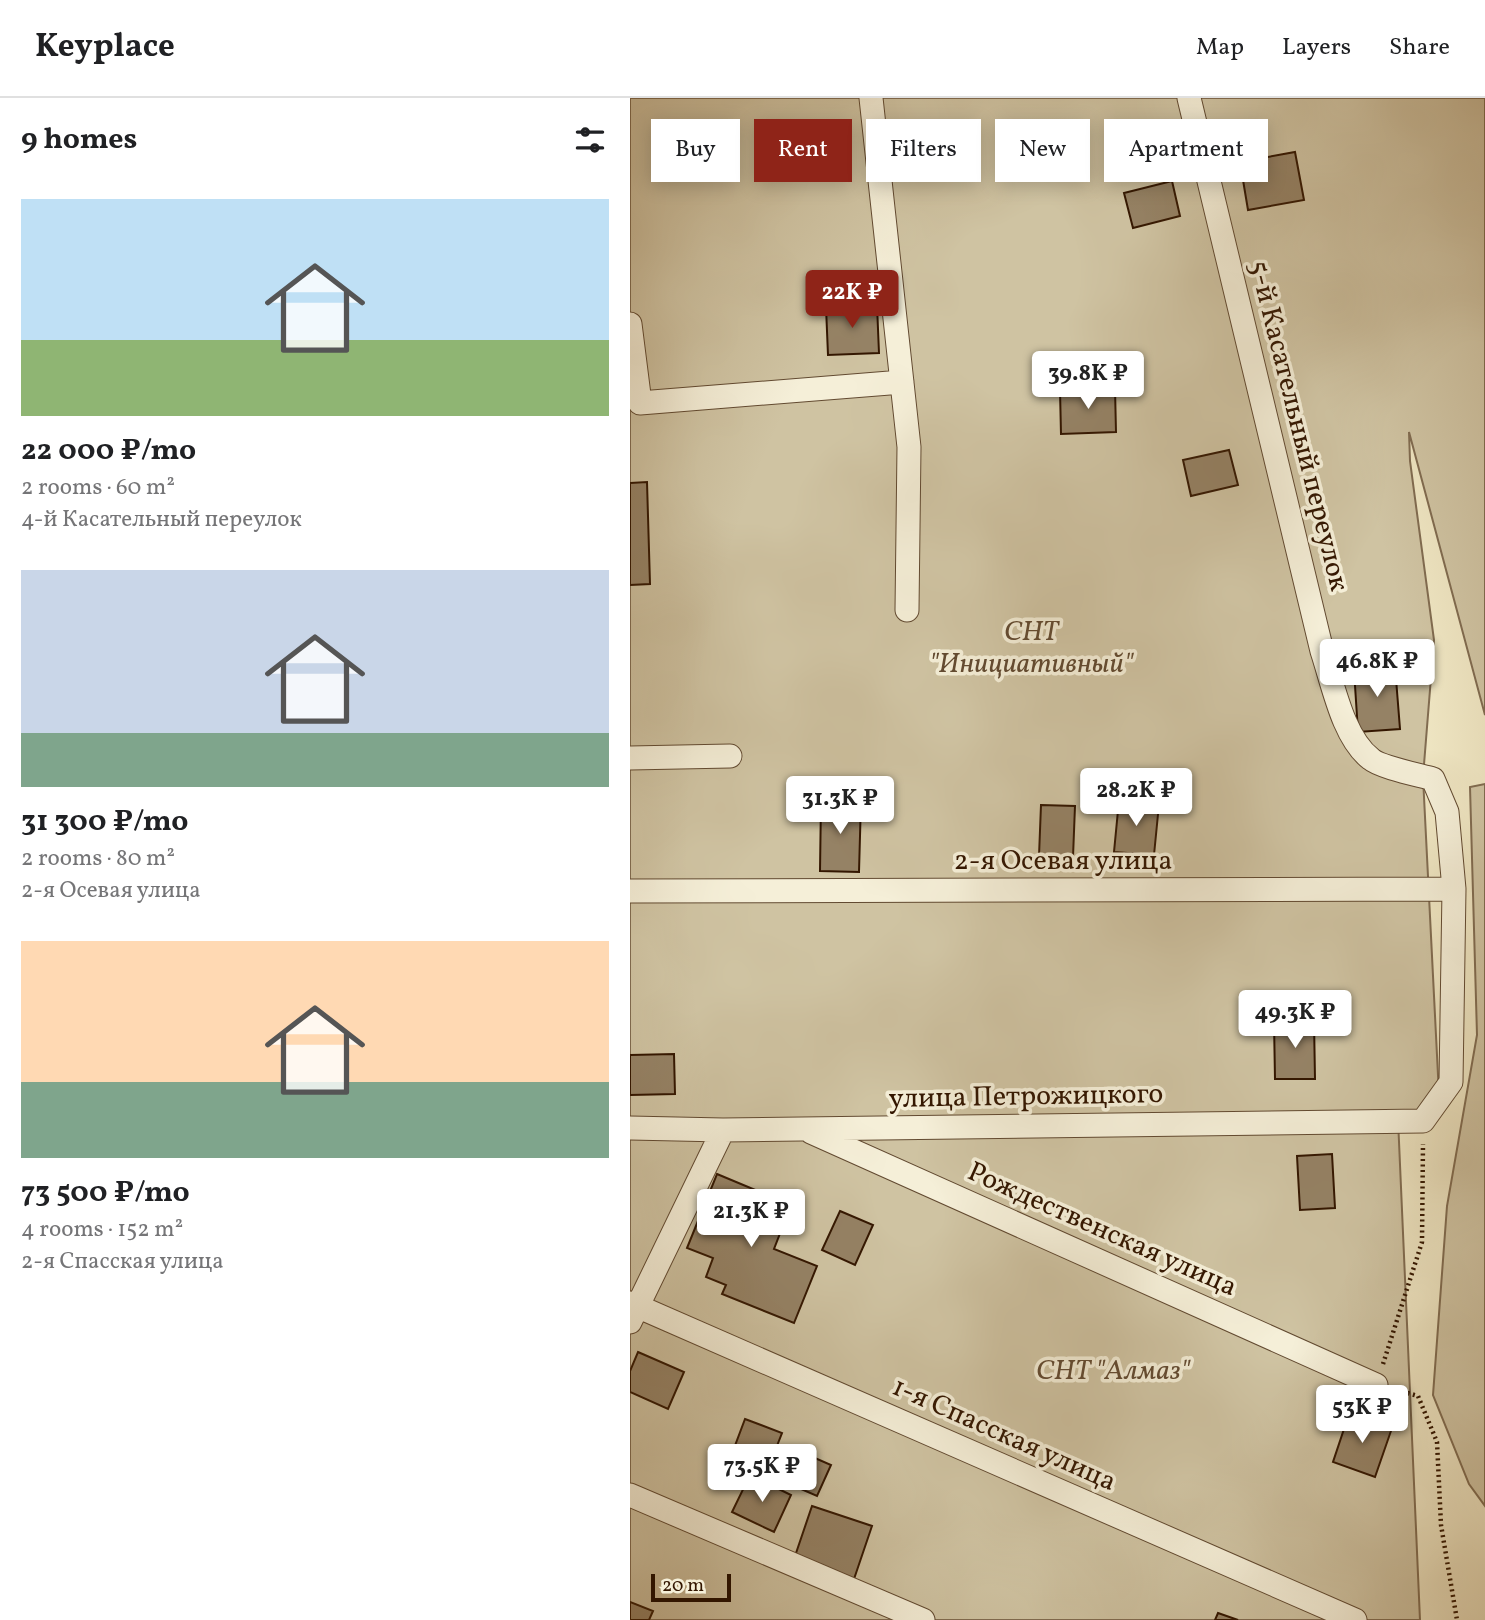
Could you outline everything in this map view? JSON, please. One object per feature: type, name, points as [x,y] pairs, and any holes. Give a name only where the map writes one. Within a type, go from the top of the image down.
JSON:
[{"type":"street","points":[[871,98],[909,447],[907,610]]},
{"type":"street","name":"5-й Касательный переулок","points":[[1189,98],[1322,651],[1339,703],[1353,741],[1372,761],[1433,779],[1447,812],[1454,889],[1451,1082],[1423,1121]]},
{"type":"street","points":[[630,324],[640,403],[902,382]]},
{"type":"street","points":[[630,758],[730,756]]},
{"type":"street","name":"2-я Осевая улица","points":[[630,891],[1454,889]]},
{"type":"street","name":"улица Петрожицкого","points":[[630,1128],[723,1130],[1423,1121]]},
{"type":"street","name":"Рождественская улица","points":[[805,1129],[1376,1385]]},
{"type":"street","points":[[632,1311],[723,1130]]},
{"type":"street","name":"1-я Спасская улица","points":[[632,1311],[1355,1620]]},
{"type":"street","points":[[630,1495],[923,1620]]},
{"type":"path","points":[[1423,1121],[1422,1242],[1376,1385],[1418,1396],[1437,1442],[1441,1525],[1457,1620]]},
{"type":"green space","name":"СНТ \"Инициативный\"","points":[[630,98],[1485,98],[1485,715],[1409,432],[1410,461],[1434,640],[1423,777],[1440,1115],[1398,1119],[1420,1620],[630,1620]]},
{"type":"green space","points":[[1485,784],[1485,1506],[1469,1484],[1433,1395],[1447,1206],[1477,1035],[1470,787]]},
{"type":"building","points":[[1295,152],[1304,200],[1248,210],[1243,182],[1268,182],[1268,157]]},
{"type":"building","points":[[1172,182],[1180,216],[1133,228],[1124,193]]},
{"type":"building","points":[[877,305],[879,353],[828,355],[826,307]]},
{"type":"building","points":[[1115,388],[1116,432],[1061,434],[1060,390]]},
{"type":"building","points":[[1229,450],[1238,485],[1191,496],[1183,460]]},
{"type":"building","points":[[647,482],[650,584],[630,585],[630,483]]},
{"type":"building","points":[[1395,666],[1400,729],[1358,732],[1354,670]]},
{"type":"building","points":[[821,800],[861,800],[859,872],[820,871]]},
{"type":"building","points":[[1119,800],[1159,804],[1154,855],[1114,852]]},
{"type":"building","points":[[1041,805],[1075,806],[1073,857],[1039,856]]},
{"type":"building","points":[[1314,1021],[1315,1079],[1275,1079],[1274,1022]]},
{"type":"building","points":[[674,1054],[675,1094],[630,1095],[630,1055]]},
{"type":"building","points":[[1332,1154],[1335,1208],[1300,1210],[1297,1156]]},
{"type":"building","points":[[717,1174],[791,1205],[774,1249],[817,1266],[794,1323],[722,1294],[726,1285],[706,1277],[713,1258],[687,1248]]},
{"type":"building","points":[[840,1211],[873,1225],[855,1265],[822,1250]]},
{"type":"building","points":[[638,1352],[684,1372],[668,1409],[630,1392],[630,1371]]},
{"type":"building","points":[[1349,1414],[1392,1428],[1375,1477],[1333,1462]]},
{"type":"building","points":[[745,1419],[782,1433],[769,1466],[733,1451]]},
{"type":"building","points":[[792,1448],[831,1465],[817,1496],[778,1479]]},
{"type":"building","points":[[750,1475],[791,1495],[774,1532],[732,1512]]},
{"type":"building","points":[[812,1506],[872,1526],[854,1579],[794,1559]]},
{"type":"building","points":[[630,1602],[653,1611],[649,1620],[630,1620]]},
{"type":"building","points":[[1218,1613],[1238,1620],[1215,1620]]},
{"type":"park label","name":"СНТ \"Алмаз\"","points":[[1113,1371]]}]
